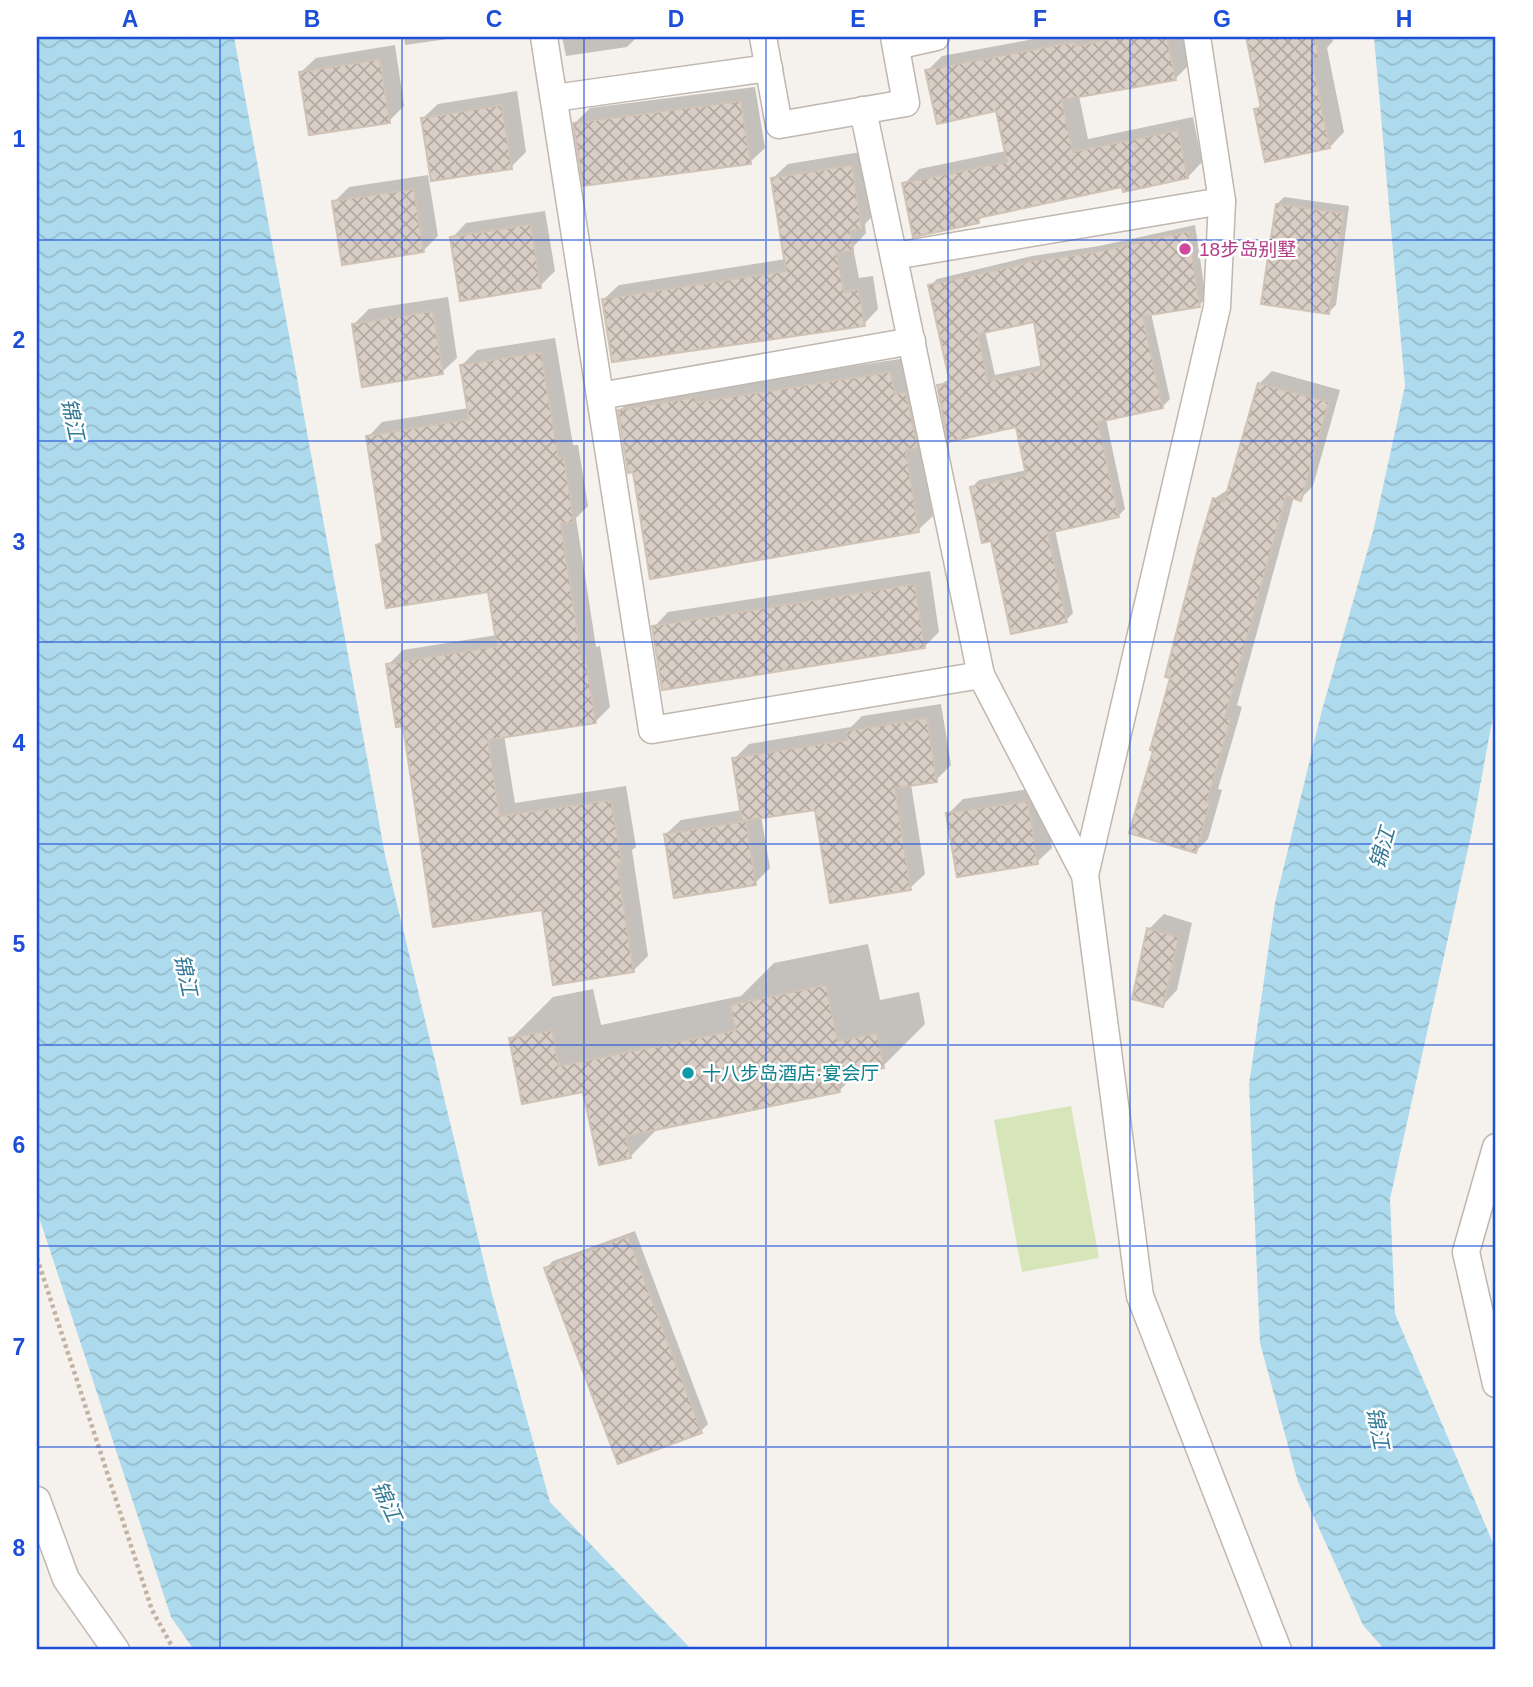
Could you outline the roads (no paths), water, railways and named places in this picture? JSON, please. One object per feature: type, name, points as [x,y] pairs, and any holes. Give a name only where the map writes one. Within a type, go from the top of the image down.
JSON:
[{"type":"street","points":[[544,37],[652,730],[981,675]]},
{"type":"street","points":[[763,37],[779,125],[906,103],[895,41],[936,37]]},
{"type":"street","points":[[1085,875],[1217,307],[1222,201],[1198,37]]},
{"type":"street","points":[[554,98],[769,68]]},
{"type":"street","points":[[863,110],[981,675],[1085,875],[1140,1296],[1278,1650]]},
{"type":"street","points":[[894,256],[1222,201]]},
{"type":"street","points":[[600,396],[912,341]]},
{"type":"street","points":[[1496,1147],[1466,1252],[1496,1384]]},
{"type":"street","points":[[37,1500],[66,1579],[116,1650]]},
{"type":"water","name":"锦江","points":[[37,37],[234,37],[385,855],[490,1287],[550,1502],[692,1650],[194,1650],[171,1617],[37,1211]]},
{"type":"water","name":"锦江","points":[[1374,37],[1496,37],[1496,700],[1471,835],[1390,1199],[1395,1314],[1496,1550],[1496,1650],[1385,1650],[1363,1625],[1298,1482],[1260,1343],[1249,1085],[1275,903],[1322,710],[1374,528],[1405,386]]},
{"type":"place","name":"18步岛别墅","points":[[1185,249]]},
{"type":"place","name":"十八步岛酒店·宴会厅","points":[[688,1073]]}]
